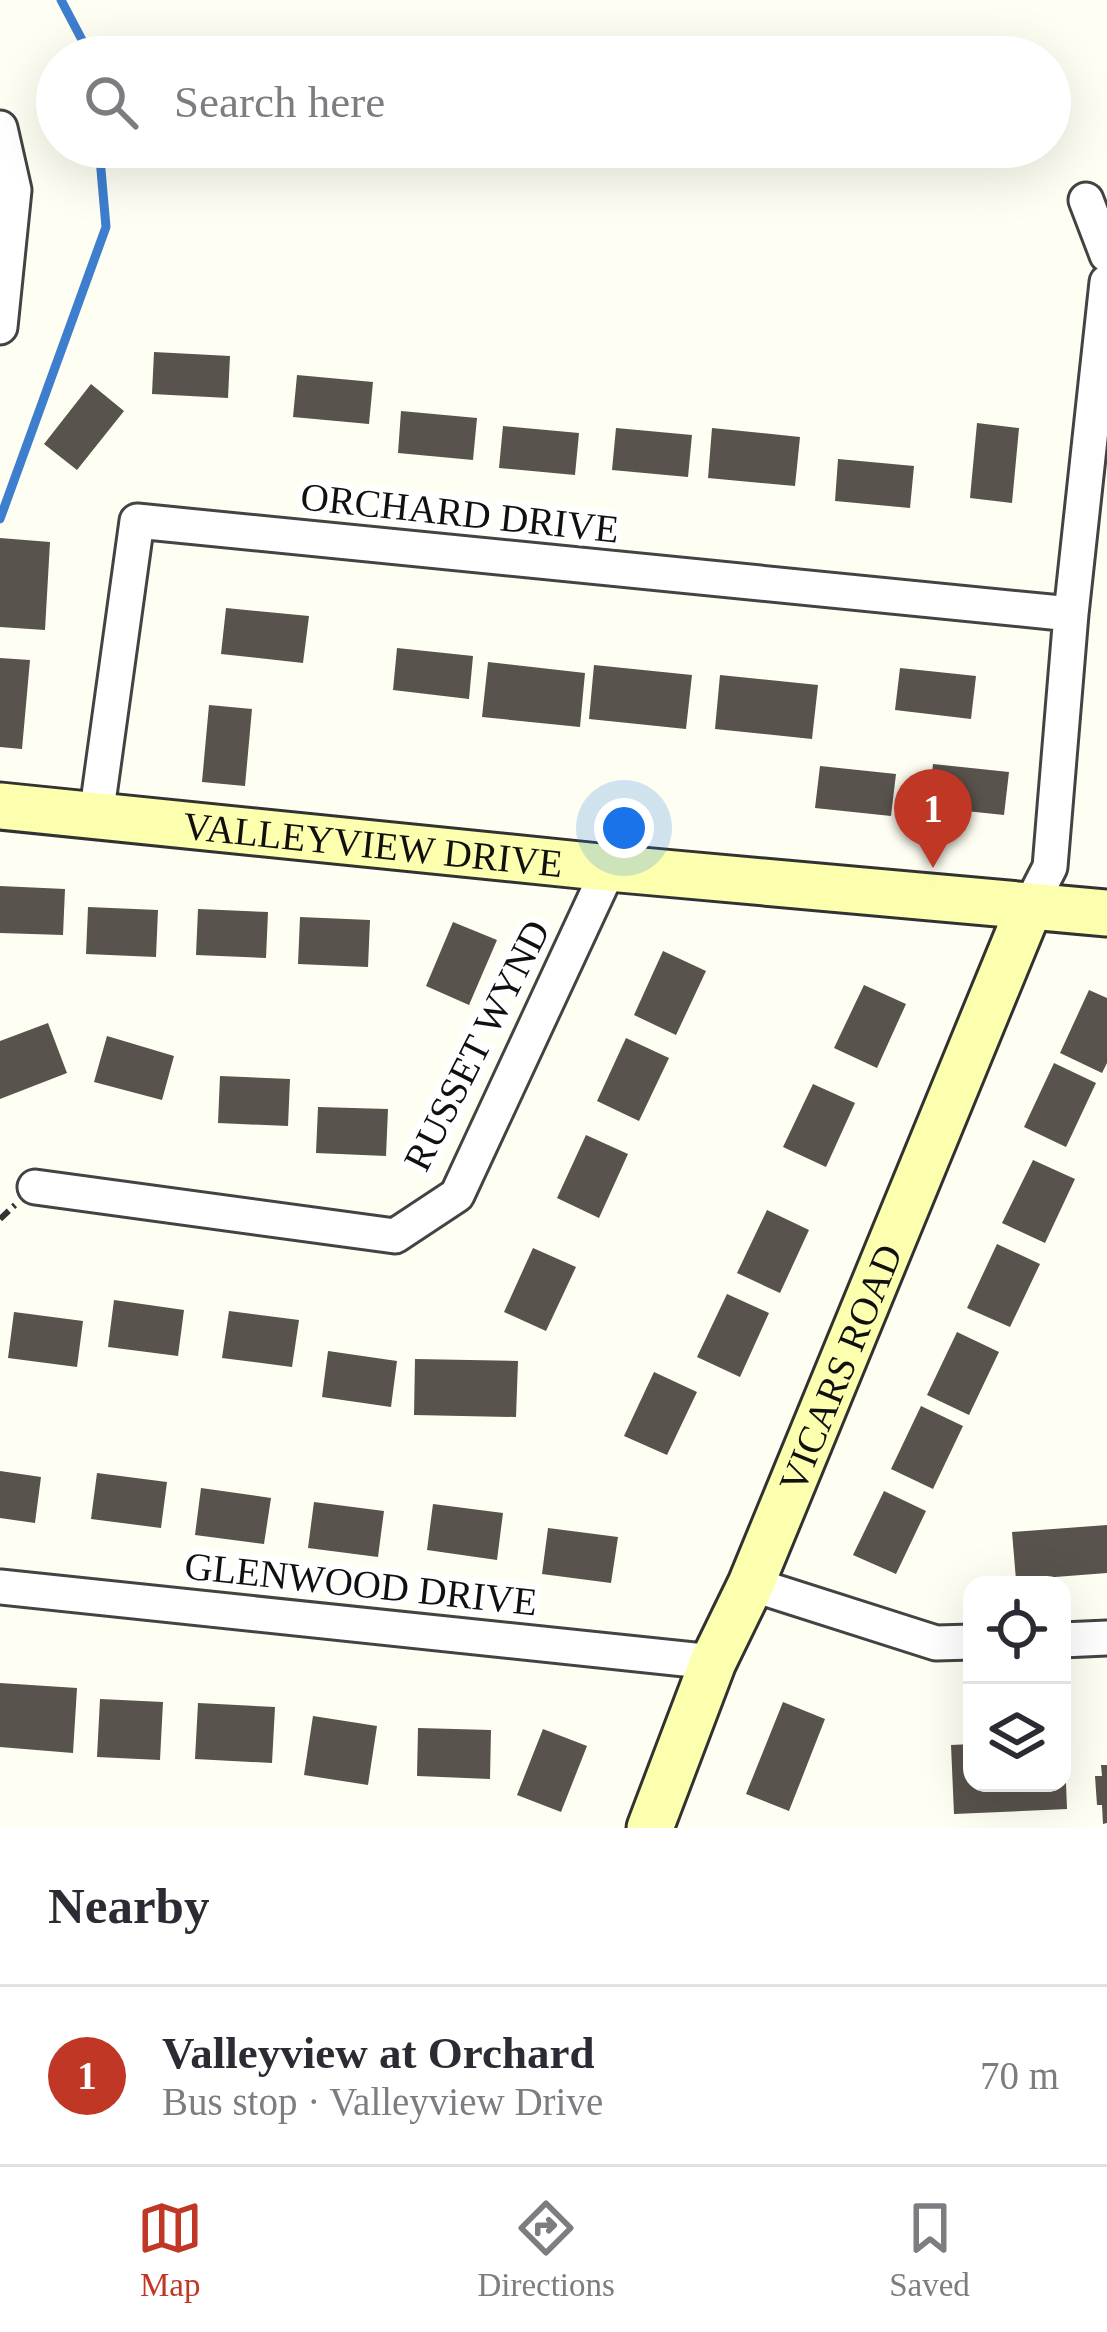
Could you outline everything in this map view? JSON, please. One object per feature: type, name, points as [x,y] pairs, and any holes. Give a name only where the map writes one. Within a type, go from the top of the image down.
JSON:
[{"type":"street","points":[[0,128],[14,190],[0,327]]},
{"type":"street","points":[[1086,200],[1107,255]]},
{"type":"street","points":[[1030,906],[1050,867],[1071,614],[1107,282]]},
{"type":"street","name":"ORCHARD DRIVE","points":[[96,817],[137,521],[1071,614]]},
{"type":"street","name":"VALLEYVIEW DRIVE","points":[[0,806],[1107,913]]},
{"type":"street","name":"RUSSET WYND","points":[[35,1187],[395,1236],[457,1195],[609,868]]},
{"type":"street","name":"VICARS ROAD","points":[[650,1828],[713,1662],[752,1584],[1030,906]]},
{"type":"street","points":[[752,1584],[936,1643],[963,1642]]},
{"type":"street","name":"GLENWOOD DRIVE","points":[[0,1587],[713,1662]]},
{"type":"street","points":[[1071,1640],[1107,1638]]},
{"type":"building","points":[[154,352],[230,356],[228,398],[152,394]]},
{"type":"building","points":[[297,375],[373,382],[369,424],[293,417]]},
{"type":"building","points":[[91,384],[124,411],[77,470],[44,444]]},
{"type":"building","points":[[401,411],[477,418],[473,460],[398,453]]},
{"type":"building","points":[[977,423],[1019,428],[1012,503],[970,498]]},
{"type":"building","points":[[503,426],[579,433],[575,475],[499,468]]},
{"type":"building","points":[[616,428],[692,435],[688,477],[612,470]]},
{"type":"building","points":[[712,428],[800,437],[795,486],[708,478]]},
{"type":"building","points":[[838,459],[914,466],[910,508],[835,501]]},
{"type":"building","points":[[0,538],[50,542],[45,630],[0,627]]},
{"type":"building","points":[[226,608],[309,616],[303,663],[221,654]]},
{"type":"building","points":[[397,648],[473,656],[469,699],[393,690]]},
{"type":"building","points":[[0,658],[30,660],[22,749],[0,747]]},
{"type":"building","points":[[488,662],[585,673],[580,727],[482,717]]},
{"type":"building","points":[[594,665],[692,675],[686,729],[589,719]]},
{"type":"building","points":[[900,668],[976,676],[971,719],[895,710]]},
{"type":"building","points":[[720,675],[818,685],[812,739],[715,729]]},
{"type":"building","points":[[209,705],[252,709],[245,786],[202,782]]},
{"type":"building","points":[[933,764],[1009,772],[1004,815],[928,807]]},
{"type":"building","points":[[820,766],[896,774],[891,816],[815,808]]},
{"type":"building","points":[[0,886],[65,889],[63,935],[0,933]]},
{"type":"building","points":[[88,907],[158,910],[156,957],[86,954]]},
{"type":"building","points":[[198,909],[268,912],[266,958],[196,955]]},
{"type":"building","points":[[300,917],[370,920],[368,967],[298,964]]},
{"type":"building","points":[[453,922],[497,940],[469,1005],[426,986]]},
{"type":"building","points":[[663,951],[706,971],[676,1035],[634,1015]]},
{"type":"building","points":[[864,985],[906,1004],[877,1068],[834,1048]]},
{"type":"building","points":[[1089,990],[1107,998],[1107,1063],[1102,1073],[1060,1053]]},
{"type":"building","points":[[48,1023],[67,1073],[0,1099],[0,1041]]},
{"type":"building","points":[[107,1036],[174,1056],[162,1100],[94,1082]]},
{"type":"building","points":[[626,1038],[669,1058],[639,1121],[597,1101]]},
{"type":"building","points":[[1054,1063],[1096,1083],[1066,1147],[1024,1127]]},
{"type":"building","points":[[220,1076],[290,1079],[288,1126],[218,1123]]},
{"type":"building","points":[[813,1084],[855,1103],[826,1167],[783,1147]]},
{"type":"building","points":[[318,1107],[388,1109],[386,1156],[316,1153]]},
{"type":"building","points":[[586,1135],[628,1154],[599,1218],[557,1198]]},
{"type":"building","points":[[1033,1160],[1075,1179],[1045,1243],[1002,1223]]},
{"type":"building","points":[[767,1210],[809,1230],[780,1293],[737,1273]]},
{"type":"building","points":[[997,1244],[1040,1264],[1010,1327],[967,1308]]},
{"type":"building","points":[[533,1248],[576,1267],[546,1331],[504,1312]]},
{"type":"building","points":[[727,1294],[769,1313],[740,1377],[697,1357]]},
{"type":"building","points":[[114,1300],[184,1310],[178,1356],[108,1347]]},
{"type":"building","points":[[229,1311],[299,1320],[292,1367],[222,1358]]},
{"type":"building","points":[[14,1312],[83,1321],[77,1367],[8,1358]]},
{"type":"building","points":[[957,1332],[999,1352],[969,1415],[927,1395]]},
{"type":"building","points":[[328,1351],[397,1361],[391,1407],[322,1397]]},
{"type":"building","points":[[415,1359],[518,1361],[516,1417],[414,1415]]},
{"type":"building","points":[[654,1372],[697,1392],[667,1455],[624,1436]]},
{"type":"building","points":[[921,1406],[963,1426],[933,1489],[891,1469]]},
{"type":"building","points":[[0,1471],[41,1477],[35,1523],[0,1518]]},
{"type":"building","points":[[97,1473],[167,1482],[161,1528],[91,1519]]},
{"type":"building","points":[[201,1488],[271,1498],[264,1544],[195,1535]]},
{"type":"building","points":[[884,1491],[926,1511],[896,1574],[853,1555]]},
{"type":"building","points":[[314,1502],[384,1511],[378,1557],[308,1548]]},
{"type":"building","points":[[433,1504],[503,1513],[497,1560],[427,1550]]},
{"type":"building","points":[[1107,1525],[1107,1573],[1016,1576],[1012,1532]]},
{"type":"building","points":[[548,1528],[618,1537],[611,1583],[542,1574]]},
{"type":"building","points":[[0,1683],[77,1688],[73,1753],[0,1747]]},
{"type":"building","points":[[100,1699],[163,1702],[160,1760],[97,1757]]},
{"type":"building","points":[[783,1702],[825,1719],[789,1811],[746,1794]]},
{"type":"building","points":[[198,1703],[275,1707],[272,1763],[195,1759]]},
{"type":"building","points":[[313,1716],[377,1726],[368,1785],[304,1775]]},
{"type":"building","points":[[418,1728],[491,1730],[490,1779],[417,1776]]},
{"type":"building","points":[[543,1729],[587,1746],[561,1812],[517,1795]]},
{"type":"building","points":[[963,1744],[963,1792],[1066,1792],[1067,1809],[954,1814],[951,1745]]},
{"type":"building","points":[[1101,1765],[1107,1765],[1107,1823],[1103,1824],[1095,1776],[1102,1776]]},
{"type":"waterway","points":[[61,0],[80,36]]},
{"type":"waterway","points":[[0,519],[106,227],[101,168]]},
{"type":"place","name":"Valleyview at Orchard","points":[[933,868]]}]
